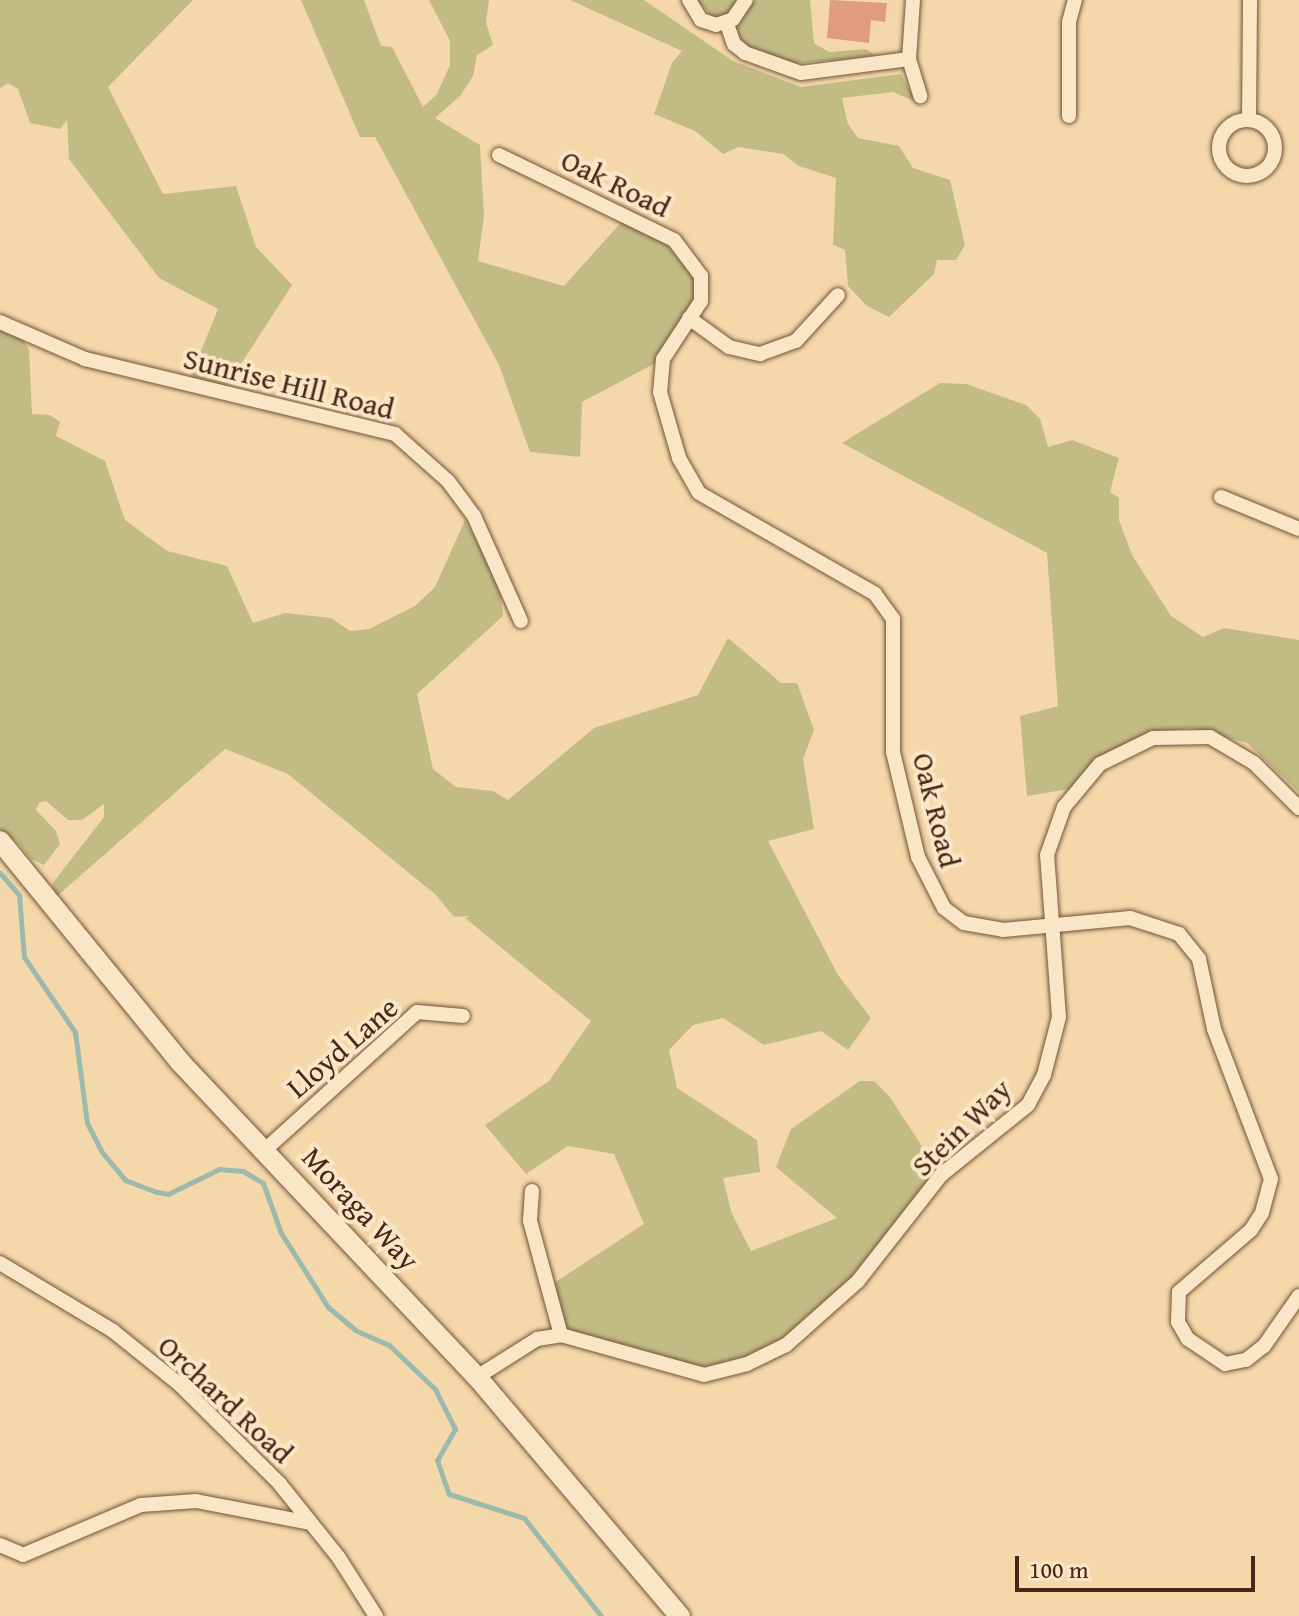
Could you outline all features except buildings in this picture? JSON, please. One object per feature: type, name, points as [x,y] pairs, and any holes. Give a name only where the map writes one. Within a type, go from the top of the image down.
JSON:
[{"type":"main road","name":"Moraga Way","points":[[0,841],[38,881],[180,1062],[266,1149],[477,1377],[680,1616]]},
{"type":"street","points":[[689,0],[701,20],[727,24]]},
{"type":"street","points":[[727,24],[746,0]]},
{"type":"street","points":[[913,0],[909,59],[920,96]]},
{"type":"street","points":[[1069,116],[1069,22],[1075,0]]},
{"type":"street","points":[[1249,120],[1250,0]]},
{"type":"street","points":[[727,24],[734,44],[745,53],[801,73],[909,59]]},
{"type":"street","points":[[1249,120],[1272,135],[1274,154],[1264,170],[1247,176],[1224,164],[1219,147],[1232,125],[1249,120]]},
{"type":"street","name":"Oak Road","points":[[499,155],[674,240],[701,276],[701,301],[663,359],[660,392],[679,458],[699,493],[875,594],[893,619],[893,752],[931,890],[964,923],[1003,930],[1130,918],[1179,934],[1199,959],[1214,1029],[1271,1179],[1262,1213],[1251,1230],[1179,1292],[1178,1322],[1188,1339],[1225,1364],[1246,1360],[1264,1346],[1299,1296]]},
{"type":"street","points":[[689,318],[729,347],[760,354],[796,341],[838,295]]},
{"type":"street","name":"Sunrise Hill Road","points":[[0,322],[85,359],[395,434],[448,481],[474,516],[521,621]]},
{"type":"street","points":[[1221,497],[1299,529]]},
{"type":"street","name":"Stein Way","points":[[561,1335],[704,1375],[747,1364],[786,1345],[858,1281],[941,1175],[1028,1105],[1044,1075],[1059,1017],[1048,925],[1047,855],[1064,807],[1100,764],[1153,738],[1210,737],[1254,763],[1299,808]]},
{"type":"street","name":"Lloyd Lane","points":[[266,1149],[417,1012],[463,1016]]},
{"type":"street","points":[[477,1377],[537,1339],[561,1335],[530,1221],[532,1191]]},
{"type":"street","name":"Orchard Road","points":[[0,1263],[113,1331],[179,1384],[279,1483],[376,1616]]},
{"type":"street","points":[[0,1545],[23,1555],[141,1505],[196,1501],[310,1523]]},
{"type":"shaded area","points":[[0,0],[193,0],[108,87],[163,194],[236,186],[256,247],[292,285],[223,392],[188,383],[218,309],[159,278],[69,159],[67,120],[60,129],[30,123],[18,89],[8,83],[0,88]]},
{"type":"shaded area","points":[[301,0],[364,0],[381,46],[392,47],[423,107],[437,94],[450,65],[450,41],[429,0],[489,0],[486,22],[493,45],[477,55],[473,76],[460,96],[435,118],[480,145],[484,216],[478,261],[564,286],[626,217],[674,240],[701,276],[701,301],[663,359],[582,402],[580,457],[530,452],[499,365],[375,137],[360,137]]},
{"type":"shaded area","points":[[570,0],[644,0],[733,61],[801,87],[901,74],[916,102],[893,92],[842,98],[848,124],[858,138],[899,146],[913,168],[950,180],[965,245],[956,260],[937,260],[934,274],[889,317],[867,306],[848,286],[845,250],[833,245],[836,178],[799,166],[783,154],[738,147],[723,154],[695,131],[654,114],[672,63],[682,51]]},
{"type":"shaded area","points":[[697,0],[740,0],[730,15],[716,20]]},
{"type":"shaded area","points":[[755,0],[810,0],[814,43],[829,52],[866,49],[876,56],[793,64],[762,54],[743,43],[736,27]]},
{"type":"shaded area","points":[[0,322],[17,330],[29,350],[32,414],[50,415],[60,422],[56,436],[105,461],[125,520],[167,551],[227,566],[253,623],[285,613],[331,618],[350,631],[369,629],[415,606],[435,587],[465,520],[499,579],[503,616],[417,694],[433,769],[456,787],[493,791],[508,800],[594,728],[698,695],[728,638],[781,683],[797,683],[814,730],[803,759],[814,829],[768,841],[838,975],[871,1018],[848,1050],[821,1031],[764,1045],[723,1018],[693,1025],[669,1050],[677,1088],[757,1140],[760,1172],[723,1178],[732,1214],[751,1251],[837,1218],[776,1167],[791,1129],[860,1081],[874,1081],[889,1096],[941,1175],[891,1240],[786,1345],[704,1375],[561,1335],[548,1287],[644,1224],[614,1154],[568,1146],[526,1174],[485,1125],[549,1081],[591,1021],[465,918],[470,916],[454,917],[436,895],[288,774],[225,749],[56,897],[52,884],[104,817],[104,804],[82,820],[68,820],[46,801],[39,803],[36,810],[56,831],[60,844],[44,865],[31,859],[15,839],[8,848],[0,841]]},
{"type":"shaded area","points":[[940,383],[966,384],[1026,405],[1040,419],[1048,447],[1072,440],[1119,458],[1110,492],[1119,498],[1119,520],[1132,555],[1171,616],[1203,637],[1224,628],[1299,640],[1299,792],[1247,743],[1191,728],[1150,732],[1104,755],[1069,789],[1027,796],[1020,716],[1058,706],[1047,553],[842,443]]},
{"type":"waterway","points":[[0,873],[19,895],[24,957],[75,1032],[87,1123],[101,1151],[125,1180],[157,1192],[168,1194],[219,1169],[243,1171],[263,1183],[281,1233],[328,1307],[355,1330],[389,1345],[435,1389],[455,1429],[437,1460],[449,1494],[524,1518],[601,1616]]}]
